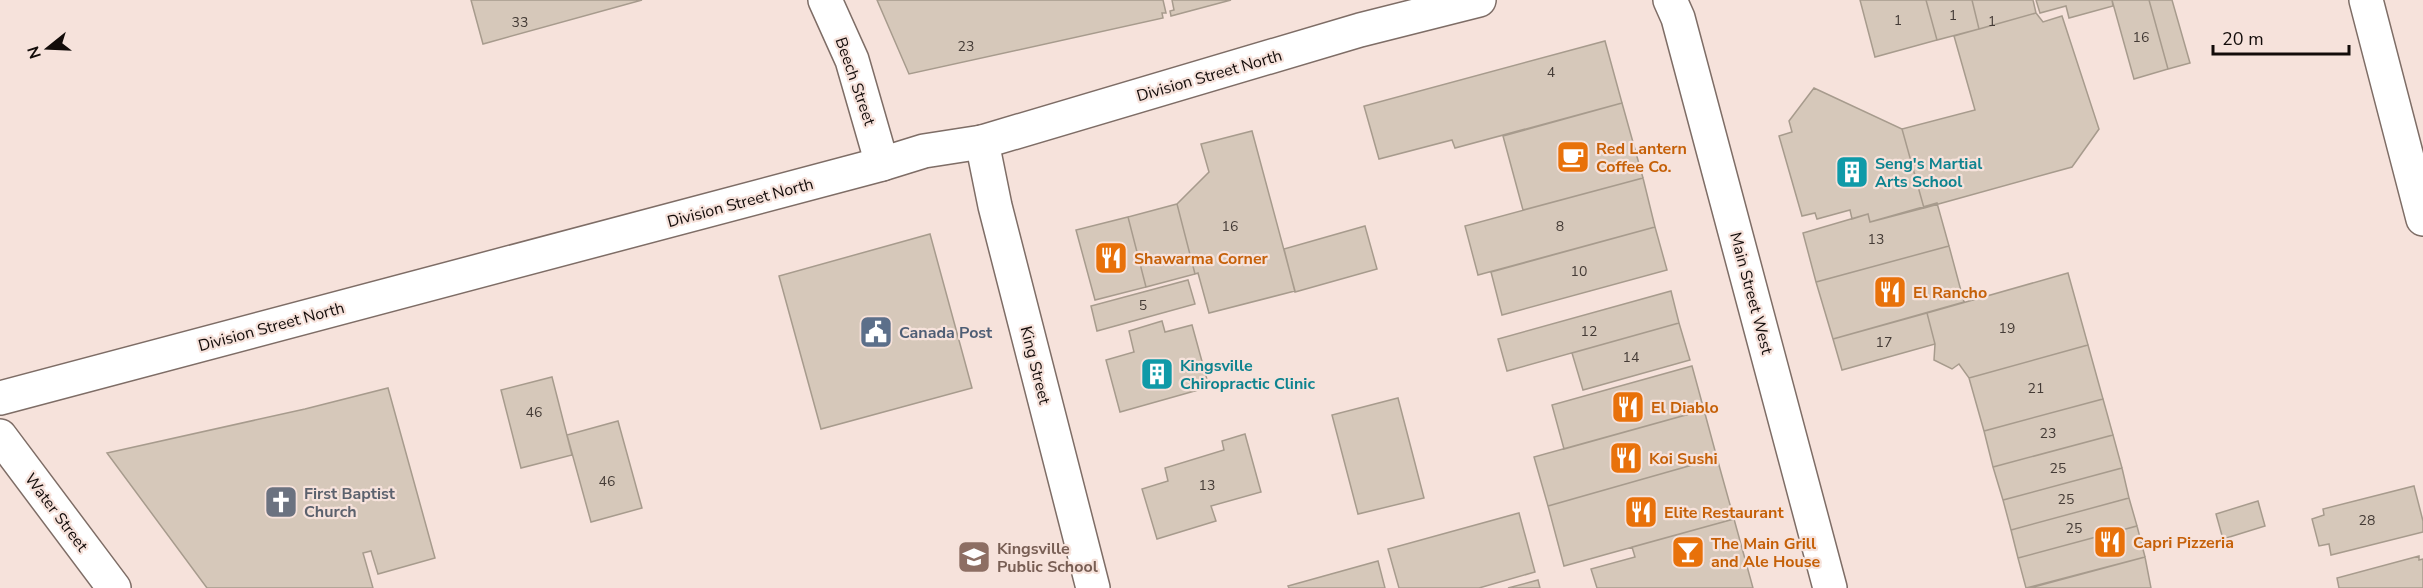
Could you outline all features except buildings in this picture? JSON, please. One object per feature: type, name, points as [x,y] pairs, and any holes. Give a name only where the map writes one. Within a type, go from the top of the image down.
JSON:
[{"type":"main road","name":"Beech Street","points":[[825,0],[852,60],[882,164]]},
{"type":"main road","name":"Division Street North","points":[[0,398],[924,151],[982,142],[1360,30],[1479,0]]},
{"type":"main road","name":"Main Street West","points":[[1670,0],[1678,18],[1830,588]]},
{"type":"main road","points":[[2366,0],[2423,219]]},
{"type":"main road","name":"King Street","points":[[982,142],[995,206],[1094,588]]},
{"type":"main road","name":"Water Street","points":[[0,436],[114,588]]},
{"type":"place","name":"Red Lantern Coffee Co.","points":[[1573,157]]},
{"type":"place","name":"Seng's Martial Arts School","points":[[1852,172]]},
{"type":"place","name":"Shawarma Corner","points":[[1111,258]]},
{"type":"place","name":"El Rancho","points":[[1890,292]]},
{"type":"place","name":"Canada Post","points":[[876,332]]},
{"type":"place","name":"Kingsville Chiropractic Clinic","points":[[1157,374]]},
{"type":"place","name":"El Diablo","points":[[1628,407]]},
{"type":"place","name":"Koi Sushi","points":[[1626,458]]},
{"type":"place","name":"First Baptist Church","points":[[281,502]]},
{"type":"place","name":"Elite Restaurant","points":[[1641,512]]},
{"type":"place","name":"Capri Pizzeria","points":[[2110,542]]},
{"type":"place","name":"The Main Grill and Ale House","points":[[1688,552]]},
{"type":"place","name":"Kingsville Public School","points":[[974,557]]}]
